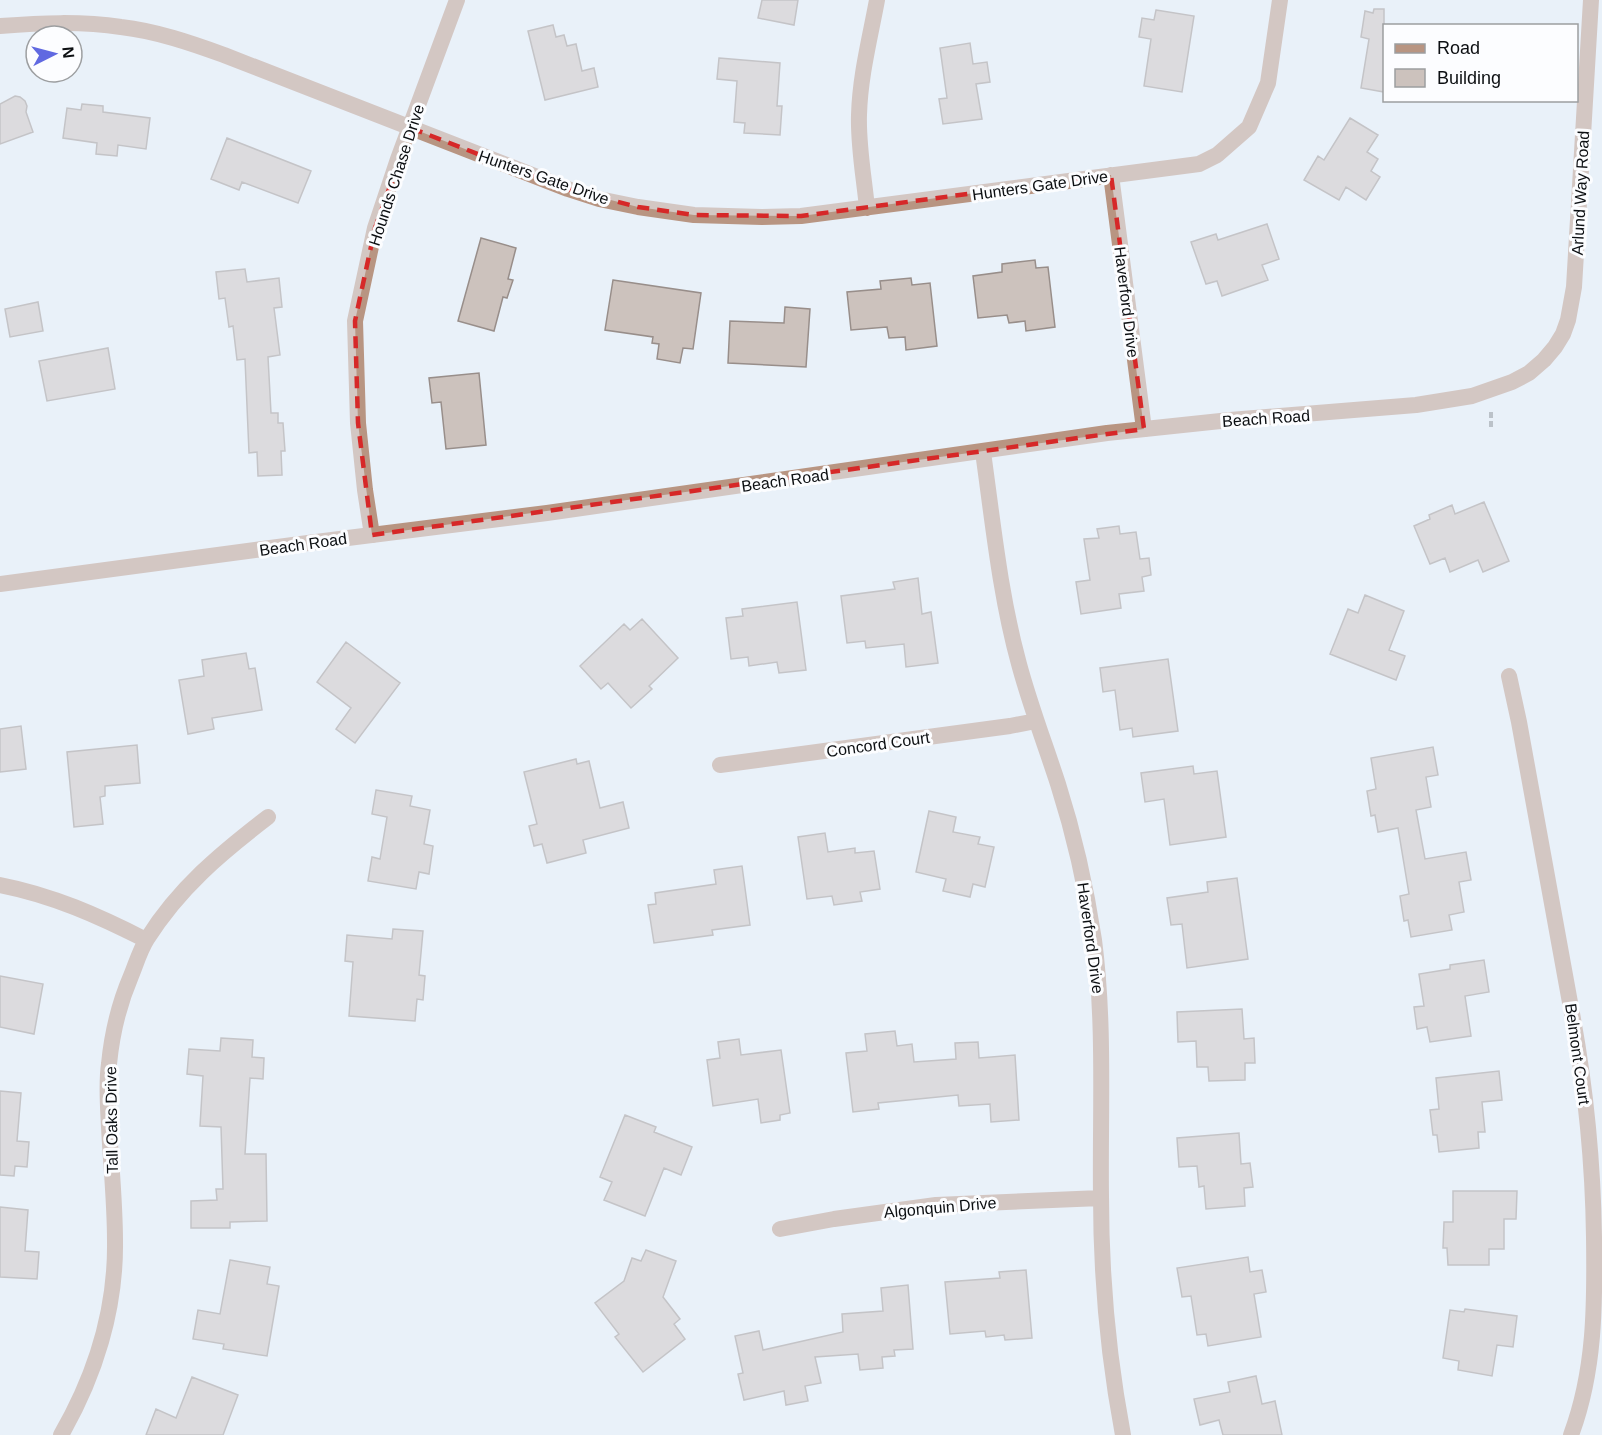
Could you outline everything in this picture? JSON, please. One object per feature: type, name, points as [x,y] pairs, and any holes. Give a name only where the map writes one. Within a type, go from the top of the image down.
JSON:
[{"type":"street","name":"Hounds Chase Drive","points":[[372,535],[358,423],[355,321],[375,228],[398,159],[458,0]]},
{"type":"street","points":[[867,208],[859,116],[861,85],[877,0]]},
{"type":"street","name":"Hunters Gate Drive","points":[[0,26],[42,23],[87,24],[122,27],[178,40],[224,55],[599,199],[694,215],[762,217],[801,216],[867,208],[1199,164],[1217,155],[1249,127],[1268,83],[1280,0]]},
{"type":"street","name":"Arlund Way Road","points":[[1555,347],[1568,320],[1574,287],[1591,0]]},
{"type":"street","name":"Haverford Drive","points":[[1111,175],[1144,429]]},
{"type":"street","name":"Beach Road","points":[[0,584],[547,513],[1097,434],[1230,420],[1395,407],[1472,396],[1512,382],[1529,372],[1555,347]]},
{"type":"street","name":"Haverford Drive","points":[[983,452],[1003,593],[1019,664],[1069,820],[1088,901],[1094,942],[1100,1025],[1103,1286],[1115,1390],[1123,1435]]},
{"type":"street","name":"Belmont Court","points":[[1509,676],[1520,722],[1577,1042],[1590,1142],[1593,1181],[1594,1310],[1587,1384],[1571,1435]]},
{"type":"street","name":"Concord Court","points":[[720,765],[1036,721]]},
{"type":"street","name":"Tall Oaks Drive","points":[[61,1435],[83,1392],[95,1361],[110,1305],[115,1241],[108,1065],[122,998],[146,940],[164,915],[206,867],[268,817]]},
{"type":"street","points":[[0,885],[53,898],[146,940]]},
{"type":"street","name":"Algonquin Drive","points":[[780,1229],[927,1206],[1101,1198]]},
{"type":"highlighted area","points":[[411,128],[568,189],[638,207],[694,215],[801,216],[1111,175],[1144,429],[372,535],[358,423],[355,321],[375,228]]},
{"type":"building","points":[[762,0],[798,0],[794,25],[758,18]]},
{"type":"building","points":[[1374,9],[1384,9],[1383,92],[1361,88],[1369,39],[1361,37],[1365,11],[1373,13]]},
{"type":"building","points":[[1156,10],[1194,16],[1182,92],[1144,86],[1151,39],[1139,37],[1142,18],[1154,20]]},
{"type":"building","points":[[553,25],[556,37],[564,35],[567,46],[576,44],[582,71],[594,68],[598,87],[545,100],[528,31]]},
{"type":"building","points":[[970,43],[973,64],[987,62],[990,82],[976,84],[982,119],[943,124],[939,99],[947,98],[940,48]]},
{"type":"building","points":[[719,58],[780,63],[777,106],[782,106],[780,135],[744,133],[745,123],[734,122],[737,81],[717,79]]},
{"type":"building","points":[[15,96],[25,101],[33,132],[0,144],[0,104]]},
{"type":"building","points":[[82,104],[103,106],[103,112],[150,118],[146,149],[118,145],[117,156],[96,154],[97,143],[63,138],[67,108],[81,110]]},
{"type":"building","points":[[1350,118],[1378,135],[1367,152],[1378,159],[1371,171],[1380,177],[1366,200],[1346,187],[1339,200],[1304,180],[1318,156],[1324,160]]},
{"type":"building","points":[[227,138],[311,171],[298,203],[242,182],[239,190],[211,179]]},
{"type":"building","points":[[1267,224],[1279,259],[1262,265],[1268,280],[1222,296],[1217,281],[1206,284],[1191,242],[1216,234],[1218,240]]},
{"type":"building","points":[[481,238],[516,248],[508,279],[513,280],[507,298],[503,297],[494,331],[458,321]]},
{"type":"building","points":[[1035,260],[1036,268],[1048,267],[1055,327],[1026,331],[1025,321],[1009,323],[1007,315],[978,318],[973,276],[1002,272],[1002,264]]},
{"type":"building","points":[[245,269],[247,282],[279,278],[282,307],[274,308],[280,355],[268,357],[271,413],[278,413],[278,423],[283,423],[285,451],[281,451],[282,475],[258,476],[257,452],[249,453],[245,359],[237,360],[233,326],[229,327],[225,298],[219,299],[216,272]]},
{"type":"building","points":[[911,278],[912,285],[930,283],[937,346],[906,350],[905,337],[889,338],[887,327],[851,330],[847,292],[881,289],[880,281]]},
{"type":"building","points":[[613,280],[701,293],[693,349],[683,348],[680,363],[657,359],[659,344],[652,343],[653,337],[605,330]]},
{"type":"building","points":[[38,302],[43,331],[10,337],[5,309]]},
{"type":"building","points":[[785,307],[810,309],[806,367],[728,363],[730,321],[784,323]]},
{"type":"building","points":[[108,348],[115,389],[47,401],[39,361]]},
{"type":"building","points":[[479,373],[486,445],[446,449],[441,402],[432,403],[429,378]]},
{"type":"building","points":[[1484,502],[1509,561],[1483,572],[1478,560],[1450,572],[1445,558],[1430,564],[1414,526],[1430,519],[1429,515],[1452,505],[1455,514]]},
{"type":"building","points":[[1119,526],[1120,534],[1136,532],[1140,559],[1149,558],[1151,575],[1142,577],[1144,591],[1119,594],[1121,608],[1081,614],[1076,582],[1090,580],[1084,539],[1099,538],[1097,529]]},
{"type":"building","points":[[918,578],[922,614],[931,612],[938,663],[906,667],[904,644],[866,648],[865,641],[847,643],[841,596],[895,589],[893,582]]},
{"type":"building","points":[[1365,595],[1404,611],[1389,650],[1405,656],[1396,680],[1330,654],[1348,609],[1358,613]]},
{"type":"building","points":[[797,602],[806,670],[779,673],[777,662],[749,666],[748,657],[731,659],[726,618],[743,616],[742,609]]},
{"type":"building","points":[[642,619],[678,658],[649,686],[652,689],[631,708],[608,683],[601,689],[580,666],[624,624],[630,630]]},
{"type":"building","points":[[346,642],[400,683],[355,743],[336,729],[351,708],[317,682]]},
{"type":"building","points":[[246,653],[249,669],[255,668],[262,710],[212,718],[214,729],[188,734],[179,680],[204,676],[202,660]]},
{"type":"building","points":[[1168,659],[1178,731],[1133,737],[1132,728],[1120,730],[1115,690],[1103,692],[1100,668]]},
{"type":"building","points":[[21,726],[26,769],[0,772],[0,729]]},
{"type":"building","points":[[137,745],[140,783],[105,786],[105,796],[100,797],[103,824],[74,827],[67,752]]},
{"type":"building","points":[[1433,747],[1438,775],[1426,777],[1431,807],[1416,810],[1425,859],[1466,852],[1471,880],[1459,882],[1464,912],[1449,915],[1452,930],[1411,937],[1408,920],[1404,921],[1400,896],[1409,894],[1398,828],[1378,832],[1375,815],[1371,816],[1367,791],[1376,789],[1371,758]]},
{"type":"building","points":[[576,759],[577,764],[589,761],[600,808],[623,802],[629,828],[583,840],[586,853],[547,863],[542,844],[534,846],[529,826],[537,824],[524,772]]},
{"type":"building","points":[[1193,766],[1194,774],[1217,771],[1226,837],[1170,845],[1164,799],[1145,802],[1141,773]]},
{"type":"building","points":[[376,790],[412,796],[410,806],[430,810],[424,844],[433,846],[429,874],[419,872],[416,889],[368,881],[372,857],[380,859],[387,817],[372,814]]},
{"type":"building","points":[[929,811],[956,817],[953,832],[980,837],[978,844],[994,847],[985,887],[973,884],[970,897],[943,891],[946,879],[916,872]]},
{"type":"building","points":[[825,833],[828,852],[855,848],[855,853],[874,851],[880,889],[860,892],[862,901],[834,905],[832,896],[807,899],[798,837]]},
{"type":"building","points":[[742,866],[750,925],[712,930],[713,935],[654,943],[648,905],[656,904],[655,893],[716,884],[714,870]]},
{"type":"building","points":[[1237,878],[1248,959],[1187,968],[1182,924],[1171,925],[1167,898],[1208,892],[1207,882]]},
{"type":"building","points":[[393,929],[423,931],[419,975],[425,976],[423,1000],[417,999],[415,1021],[349,1016],[353,962],[345,961],[347,935],[392,939]]},
{"type":"building","points":[[1484,960],[1489,992],[1465,996],[1471,1036],[1430,1042],[1427,1027],[1417,1029],[1414,1007],[1424,1006],[1419,974],[1450,969],[1450,965]]},
{"type":"building","points":[[0,976],[43,984],[34,1034],[0,1027]]},
{"type":"building","points":[[1242,1009],[1244,1039],[1254,1038],[1255,1063],[1245,1063],[1245,1080],[1209,1081],[1208,1067],[1197,1067],[1196,1041],[1178,1042],[1177,1012]]},
{"type":"building","points":[[895,1031],[897,1046],[912,1044],[914,1062],[956,1059],[955,1043],[978,1042],[979,1058],[1015,1055],[1019,1120],[991,1122],[990,1104],[959,1106],[958,1095],[878,1103],[879,1109],[853,1112],[846,1053],[867,1051],[865,1034]]},
{"type":"building","points":[[221,1038],[253,1040],[252,1057],[264,1058],[263,1079],[250,1078],[245,1154],[266,1154],[267,1221],[230,1222],[230,1228],[191,1228],[191,1201],[217,1200],[216,1189],[223,1189],[221,1127],[200,1126],[203,1076],[187,1074],[189,1049],[220,1051]]},
{"type":"building","points":[[739,1039],[741,1055],[781,1050],[790,1113],[780,1115],[780,1120],[761,1123],[758,1099],[713,1106],[707,1060],[720,1058],[718,1042]]},
{"type":"building","points":[[1499,1071],[1502,1100],[1482,1102],[1485,1132],[1478,1132],[1479,1148],[1439,1152],[1437,1135],[1433,1135],[1430,1110],[1439,1109],[1436,1078]]},
{"type":"building","points":[[0,1091],[21,1093],[17,1141],[29,1142],[27,1167],[15,1166],[14,1176],[0,1175]]},
{"type":"building","points":[[625,1115],[656,1127],[654,1132],[692,1147],[681,1175],[664,1168],[645,1216],[604,1200],[612,1182],[600,1177]]},
{"type":"building","points":[[1239,1133],[1241,1164],[1250,1163],[1253,1187],[1244,1188],[1245,1206],[1206,1209],[1204,1186],[1199,1187],[1197,1166],[1179,1167],[1177,1138]]},
{"type":"building","points":[[1453,1191],[1517,1191],[1516,1219],[1504,1219],[1504,1249],[1489,1249],[1489,1265],[1448,1265],[1447,1248],[1443,1248],[1444,1222],[1453,1222]]},
{"type":"building","points":[[0,1207],[28,1210],[25,1251],[39,1252],[37,1279],[0,1277]]},
{"type":"building","points":[[646,1250],[676,1261],[663,1297],[680,1319],[674,1324],[685,1339],[643,1372],[615,1337],[619,1334],[595,1303],[624,1281],[632,1258],[641,1261]]},
{"type":"building","points":[[1248,1257],[1250,1272],[1262,1270],[1266,1292],[1254,1294],[1261,1337],[1208,1346],[1206,1334],[1197,1335],[1191,1296],[1182,1297],[1177,1268]]},
{"type":"building","points":[[230,1260],[270,1267],[267,1284],[279,1286],[267,1356],[223,1349],[224,1344],[193,1339],[198,1310],[220,1314]]},
{"type":"building","points":[[1026,1270],[1032,1338],[1005,1340],[1004,1335],[986,1337],[985,1331],[950,1334],[945,1282],[1000,1278],[999,1272]]},
{"type":"building","points":[[908,1285],[913,1349],[894,1350],[895,1356],[882,1357],[883,1368],[860,1370],[858,1354],[815,1357],[821,1383],[805,1386],[808,1401],[786,1405],[784,1391],[744,1400],[738,1374],[743,1373],[735,1336],[759,1331],[763,1350],[843,1332],[842,1314],[883,1311],[881,1288]]},
{"type":"building","points":[[1465,1309],[1517,1316],[1513,1347],[1497,1345],[1492,1376],[1458,1370],[1459,1361],[1443,1358],[1450,1310],[1464,1312]]},
{"type":"building","points":[[1256,1376],[1262,1404],[1275,1401],[1282,1435],[1223,1435],[1219,1420],[1200,1425],[1194,1399],[1230,1392],[1228,1382]]},
{"type":"building","points":[[192,1377],[238,1395],[223,1435],[146,1435],[156,1409],[176,1418]]}]
